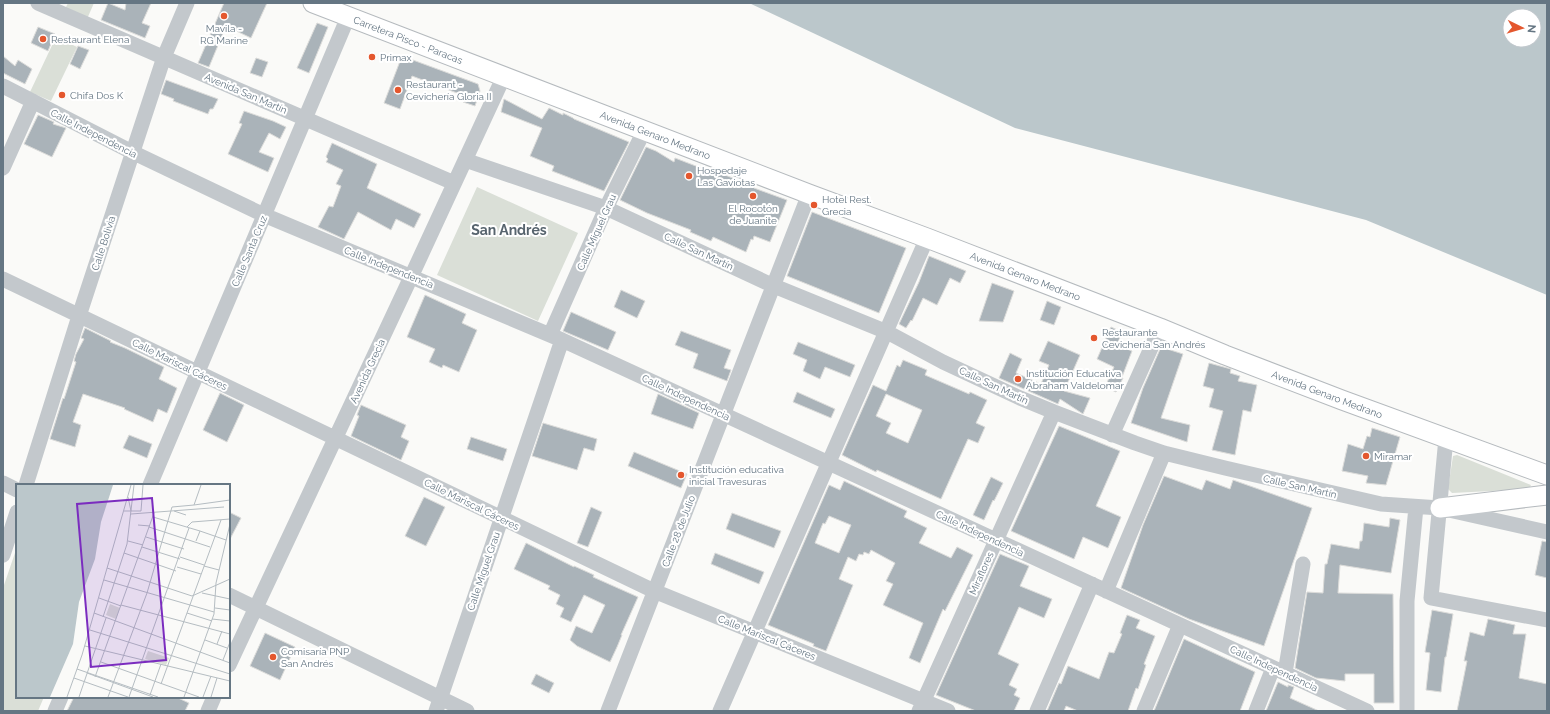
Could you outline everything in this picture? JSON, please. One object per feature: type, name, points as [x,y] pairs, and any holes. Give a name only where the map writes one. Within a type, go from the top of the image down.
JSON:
[{"type":"main road","name":"Carretera Pisco - Paracas","points":[[313,3],[504,76]]},
{"type":"main road","name":"Avenida Genaro Medrano","points":[[504,76],[1160,328],[1232,358],[1547,475]]},
{"type":"main road","points":[[1440,508],[1547,496]]},
{"type":"street","name":"Avenida San Martín","points":[[38,3],[454,183]]},
{"type":"street","name":"Calle Bolivia","points":[[26,484],[132,152],[164,57],[187,3]]},
{"type":"street","name":"Calle Santa Cruz","points":[[150,484],[348,17]]},
{"type":"street","name":"Avenida Grecia","points":[[230,663],[504,76]]},
{"type":"street","name":"Calle Independencia","points":[[3,86],[132,152],[264,215],[411,277],[432,284],[556,338],[1367,711]]},
{"type":"street","points":[[3,168],[33,101]]},
{"type":"street","name":"Calle Miguel Grau","points":[[438,705],[501,518],[556,338],[606,208],[644,130]]},
{"type":"street","name":"Calle San Martín","points":[[465,160],[606,208],[774,286],[887,332],[943,362],[1054,412],[1112,435],[1164,453],[1332,494],[1381,504],[1416,508],[1440,508],[1547,532]]},
{"type":"street","name":"Calle 28 de Julio","points":[[608,711],[809,194]]},
{"type":"street","points":[[720,711],[927,238]]},
{"type":"street","name":"Calle Mariscal Cáceres","points":[[3,279],[654,591],[754,632],[921,706],[948,711]]},
{"type":"street","points":[[1112,435],[1160,328]]},
{"type":"street","name":"Miraflores","points":[[921,706],[1054,412]]},
{"type":"street","points":[[1446,438],[1431,598],[1547,620]]},
{"type":"street","points":[[1106,591],[1164,453]]},
{"type":"street","points":[[3,483],[16,490]]},
{"type":"street","points":[[1407,711],[1407,601],[1416,508]]},
{"type":"street","points":[[3,555],[16,515]]},
{"type":"street","points":[[1256,711],[1279,670],[1303,564]]},
{"type":"street","points":[[1037,711],[1092,584]]},
{"type":"street","points":[[230,595],[256,607],[438,705],[467,711]]},
{"type":"street","points":[[1144,711],[1180,625]]},
{"type":"street","points":[[55,711],[60,698]]},
{"type":"street","points":[[208,711],[214,698]]},
{"type":"shaded area","points":[[68,3],[94,3],[87,19],[65,9]]},
{"type":"shaded area","points":[[749,3],[1547,3],[1547,295],[1366,220],[1015,128]]},
{"type":"shaded area","points":[[56,37],[77,47],[51,101],[30,92]]},
{"type":"shaded area","points":[[477,187],[578,233],[538,321],[437,275]]},
{"type":"shaded area","points":[[1457,455],[1531,485],[1529,489],[1452,493],[1448,489],[1453,456]]},
{"type":"shaded area","points":[[16,550],[16,698],[44,698],[38,711],[3,711],[3,588]]},
{"type":"building","points":[[108,3],[125,10],[126,3],[151,3],[142,23],[150,26],[145,38],[101,20]]},
{"type":"building","points":[[224,3],[267,3],[251,38],[226,26],[209,67],[198,63]]},
{"type":"building","points":[[317,23],[328,27],[309,73],[297,68]]},
{"type":"building","name":"Restaurant Elena","points":[[38,27],[55,34],[48,51],[31,43]]},
{"type":"building","points":[[78,46],[89,50],[80,69],[70,64]]},
{"type":"building","points":[[3,56],[15,66],[18,60],[32,69],[25,84],[3,73]]},
{"type":"building","points":[[402,56],[478,84],[480,91],[475,106],[463,102],[465,96],[412,76],[400,109],[384,103]]},
{"type":"building","points":[[256,58],[268,62],[262,77],[250,73]]},
{"type":"building","points":[[166,80],[218,99],[213,109],[210,109],[208,114],[173,101],[174,99],[161,94]]},
{"type":"building","points":[[504,99],[542,119],[549,108],[629,142],[604,191],[552,171],[554,166],[530,156],[542,128],[501,112]]},
{"type":"building","points":[[244,111],[286,127],[280,139],[269,133],[259,152],[274,158],[268,172],[228,154],[242,124],[239,123]]},
{"type":"building","points":[[38,115],[54,122],[53,124],[66,128],[52,157],[24,144]]},
{"type":"building","points":[[332,143],[377,164],[367,188],[421,214],[414,228],[396,219],[391,230],[358,212],[344,239],[318,227],[329,206],[333,207],[341,186],[336,184],[343,170],[326,162],[328,159],[326,157]]},
{"type":"building","points":[[646,147],[674,162],[675,158],[714,173],[715,171],[787,200],[770,242],[754,236],[753,240],[751,239],[746,252],[713,237],[711,241],[690,232],[691,230],[647,213],[620,200]]},
{"type":"building","points":[[812,212],[906,248],[879,313],[787,276]]},
{"type":"building","points":[[929,256],[966,271],[960,283],[950,278],[937,305],[923,298],[912,321],[911,320],[906,328],[899,324],[919,282]]},
{"type":"building","points":[[992,283],[1014,291],[1003,322],[979,321]]},
{"type":"building","points":[[621,290],[645,301],[637,318],[614,307]]},
{"type":"building","points":[[425,295],[466,314],[462,323],[477,330],[459,372],[443,365],[442,368],[429,362],[435,349],[407,337]]},
{"type":"building","points":[[1047,301],[1061,307],[1054,325],[1040,320]]},
{"type":"building","points":[[571,312],[616,332],[608,350],[563,331]]},
{"type":"building","points":[[1111,327],[1122,332],[1117,345],[1132,351],[1122,377],[1123,378],[1116,392],[1105,387],[1114,367],[1097,359]]},
{"type":"building","points":[[85,328],[111,341],[110,342],[164,367],[159,379],[177,388],[167,413],[158,409],[153,422],[124,409],[125,408],[83,394],[73,422],[81,425],[75,447],[50,439],[76,362],[74,361],[76,354],[84,339],[81,338]]},
{"type":"building","points":[[681,331],[731,350],[724,368],[731,370],[727,381],[693,368],[698,354],[675,345]]},
{"type":"building","points":[[1048,341],[1080,355],[1064,391],[1090,398],[1083,414],[1060,399],[1058,404],[999,378],[1010,353],[1022,359],[1016,373],[1041,384],[1049,365],[1039,361]]},
{"type":"building","points":[[798,342],[855,365],[850,377],[825,367],[820,379],[803,371],[807,360],[793,354]]},
{"type":"building","points":[[1161,347],[1183,354],[1161,418],[1190,425],[1187,442],[1131,423],[1143,388]]},
{"type":"building","points":[[903,360],[927,370],[925,375],[987,400],[976,423],[985,427],[978,443],[968,439],[941,499],[877,470],[876,472],[842,455],[873,385],[886,391],[897,365],[900,367]],"holes":[[[886,394],[922,410],[908,443],[886,433],[891,423],[876,416]]]},
{"type":"building","points":[[1209,363],[1231,369],[1230,373],[1240,376],[1238,381],[1257,385],[1251,412],[1243,410],[1235,455],[1212,450],[1223,411],[1209,407],[1214,389],[1203,386]]},
{"type":"building","points":[[797,392],[835,409],[831,418],[793,402]]},
{"type":"building","points":[[220,393],[244,405],[227,442],[203,430]]},
{"type":"building","points":[[658,394],[699,413],[693,429],[651,414]]},
{"type":"building","points":[[361,405],[406,425],[401,437],[409,441],[401,460],[351,436],[359,416],[357,415]]},
{"type":"building","points":[[543,423],[597,439],[594,451],[584,448],[577,470],[532,456]]},
{"type":"building","points":[[1059,426],[1120,451],[1096,506],[1121,517],[1108,548],[1083,537],[1074,559],[1011,531]]},
{"type":"building","name":"Miramar","points":[[1372,428],[1400,437],[1386,485],[1366,483],[1368,476],[1342,471],[1348,444],[1363,449],[1367,436],[1370,437]]},
{"type":"building","points":[[129,435],[152,444],[147,458],[123,448]]},
{"type":"building","points":[[471,437],[507,449],[503,461],[467,449]]},
{"type":"building","points":[[634,452],[687,474],[681,488],[628,466]]},
{"type":"building","points":[[1164,476],[1202,490],[1206,480],[1230,489],[1233,480],[1312,508],[1264,646],[1189,619],[1121,588],[1143,525]]},
{"type":"building","points":[[991,477],[1003,483],[984,520],[973,515]]},
{"type":"building","points":[[844,481],[907,511],[904,517],[927,528],[919,543],[951,558],[957,547],[973,555],[945,611],[943,609],[920,663],[909,658],[923,623],[883,605],[893,584],[886,581],[895,563],[871,550],[869,554],[864,552],[863,555],[859,554],[856,561],[848,557],[839,579],[853,585],[826,651],[813,646],[814,644],[768,625],[829,485],[840,490]],"holes":[[[829,516],[851,525],[839,553],[815,543],[823,523],[825,524]]]},
{"type":"building","points":[[424,497],[445,507],[426,546],[405,536]]},
{"type":"building","points":[[591,507],[602,512],[588,547],[577,543]]},
{"type":"building","points":[[230,512],[241,518],[230,539]]},
{"type":"building","points":[[732,513],[781,531],[774,548],[726,529]]},
{"type":"building","points":[[1390,518],[1400,520],[1391,573],[1340,565],[1338,593],[1393,594],[1394,703],[1374,703],[1374,674],[1345,674],[1345,681],[1316,678],[1295,668],[1307,592],[1323,593],[1325,564],[1327,564],[1331,544],[1359,549],[1360,541],[1362,541],[1364,523],[1389,527]]},
{"type":"building","points":[[1542,541],[1547,542],[1547,578],[1535,575]]},
{"type":"building","points":[[526,543],[574,567],[594,575],[593,577],[638,597],[610,662],[577,646],[570,640],[576,626],[592,633],[605,605],[584,595],[571,622],[560,617],[564,608],[556,604],[560,595],[548,589],[550,586],[514,569]]},
{"type":"building","points":[[715,553],[764,572],[759,584],[711,564]]},
{"type":"building","points":[[1000,554],[1029,566],[1020,586],[1052,599],[1044,618],[1019,607],[998,654],[1019,664],[1009,685],[1017,689],[1014,695],[1020,698],[1014,711],[976,711],[936,695]]},
{"type":"building","points":[[1432,610],[1453,614],[1445,657],[1441,692],[1426,690],[1430,653],[1425,652]]},
{"type":"building","points":[[1127,615],[1140,620],[1136,628],[1155,636],[1144,664],[1146,665],[1138,689],[1136,688],[1128,711],[1078,711],[1066,706],[1064,711],[1047,711],[1059,683],[1061,684],[1068,666],[1099,679],[1109,652],[1114,653],[1122,634],[1120,633]]},
{"type":"building","points":[[1488,619],[1515,625],[1513,634],[1526,634],[1519,678],[1547,684],[1547,711],[1457,711],[1467,661],[1464,661],[1470,632],[1484,636]]},
{"type":"building","name":"Comisaría PNP San Andrés","points":[[265,633],[295,647],[280,680],[250,666]]},
{"type":"building","points":[[1184,639],[1255,672],[1240,711],[1154,711]]},
{"type":"building","points":[[536,674],[554,683],[549,693],[531,684]]},
{"type":"building","points":[[1278,682],[1288,687],[1288,685],[1294,687],[1290,698],[1319,711],[1266,711]]},
{"type":"building","points":[[74,698],[178,698],[189,703],[185,711],[67,711]]},
{"type":"place","name":"Mavila - RG Marine","points":[[224,16]]},
{"type":"place","name":"Restaurant Elena","points":[[43,39]]},
{"type":"place","name":"Primax","points":[[372,57]]},
{"type":"place","name":"Restaurant - Cevichería Gloria II","points":[[398,90]]},
{"type":"place","name":"Chifa Dos K","points":[[62,95]]},
{"type":"place","name":"Hospedaje Las Gaviotas","points":[[689,176]]},
{"type":"place","name":"El Rocotón de Juanite","points":[[753,196]]},
{"type":"place","name":"Hotel Rest. Grecia","points":[[814,205]]},
{"type":"place","name":"Restaurante Cevichería San Andrés","points":[[1094,338]]},
{"type":"place","name":"Institución Educativa Abraham Valdelomar","points":[[1018,379]]},
{"type":"place","name":"Miramar","points":[[1366,456]]},
{"type":"place","name":"Institución educativa inicial Travesuras","points":[[681,475]]},
{"type":"place","name":"Comisaría PNP San Andrés","points":[[273,657]]},
{"type":"district","name":"San Andrés","points":[[509,230]]}]
